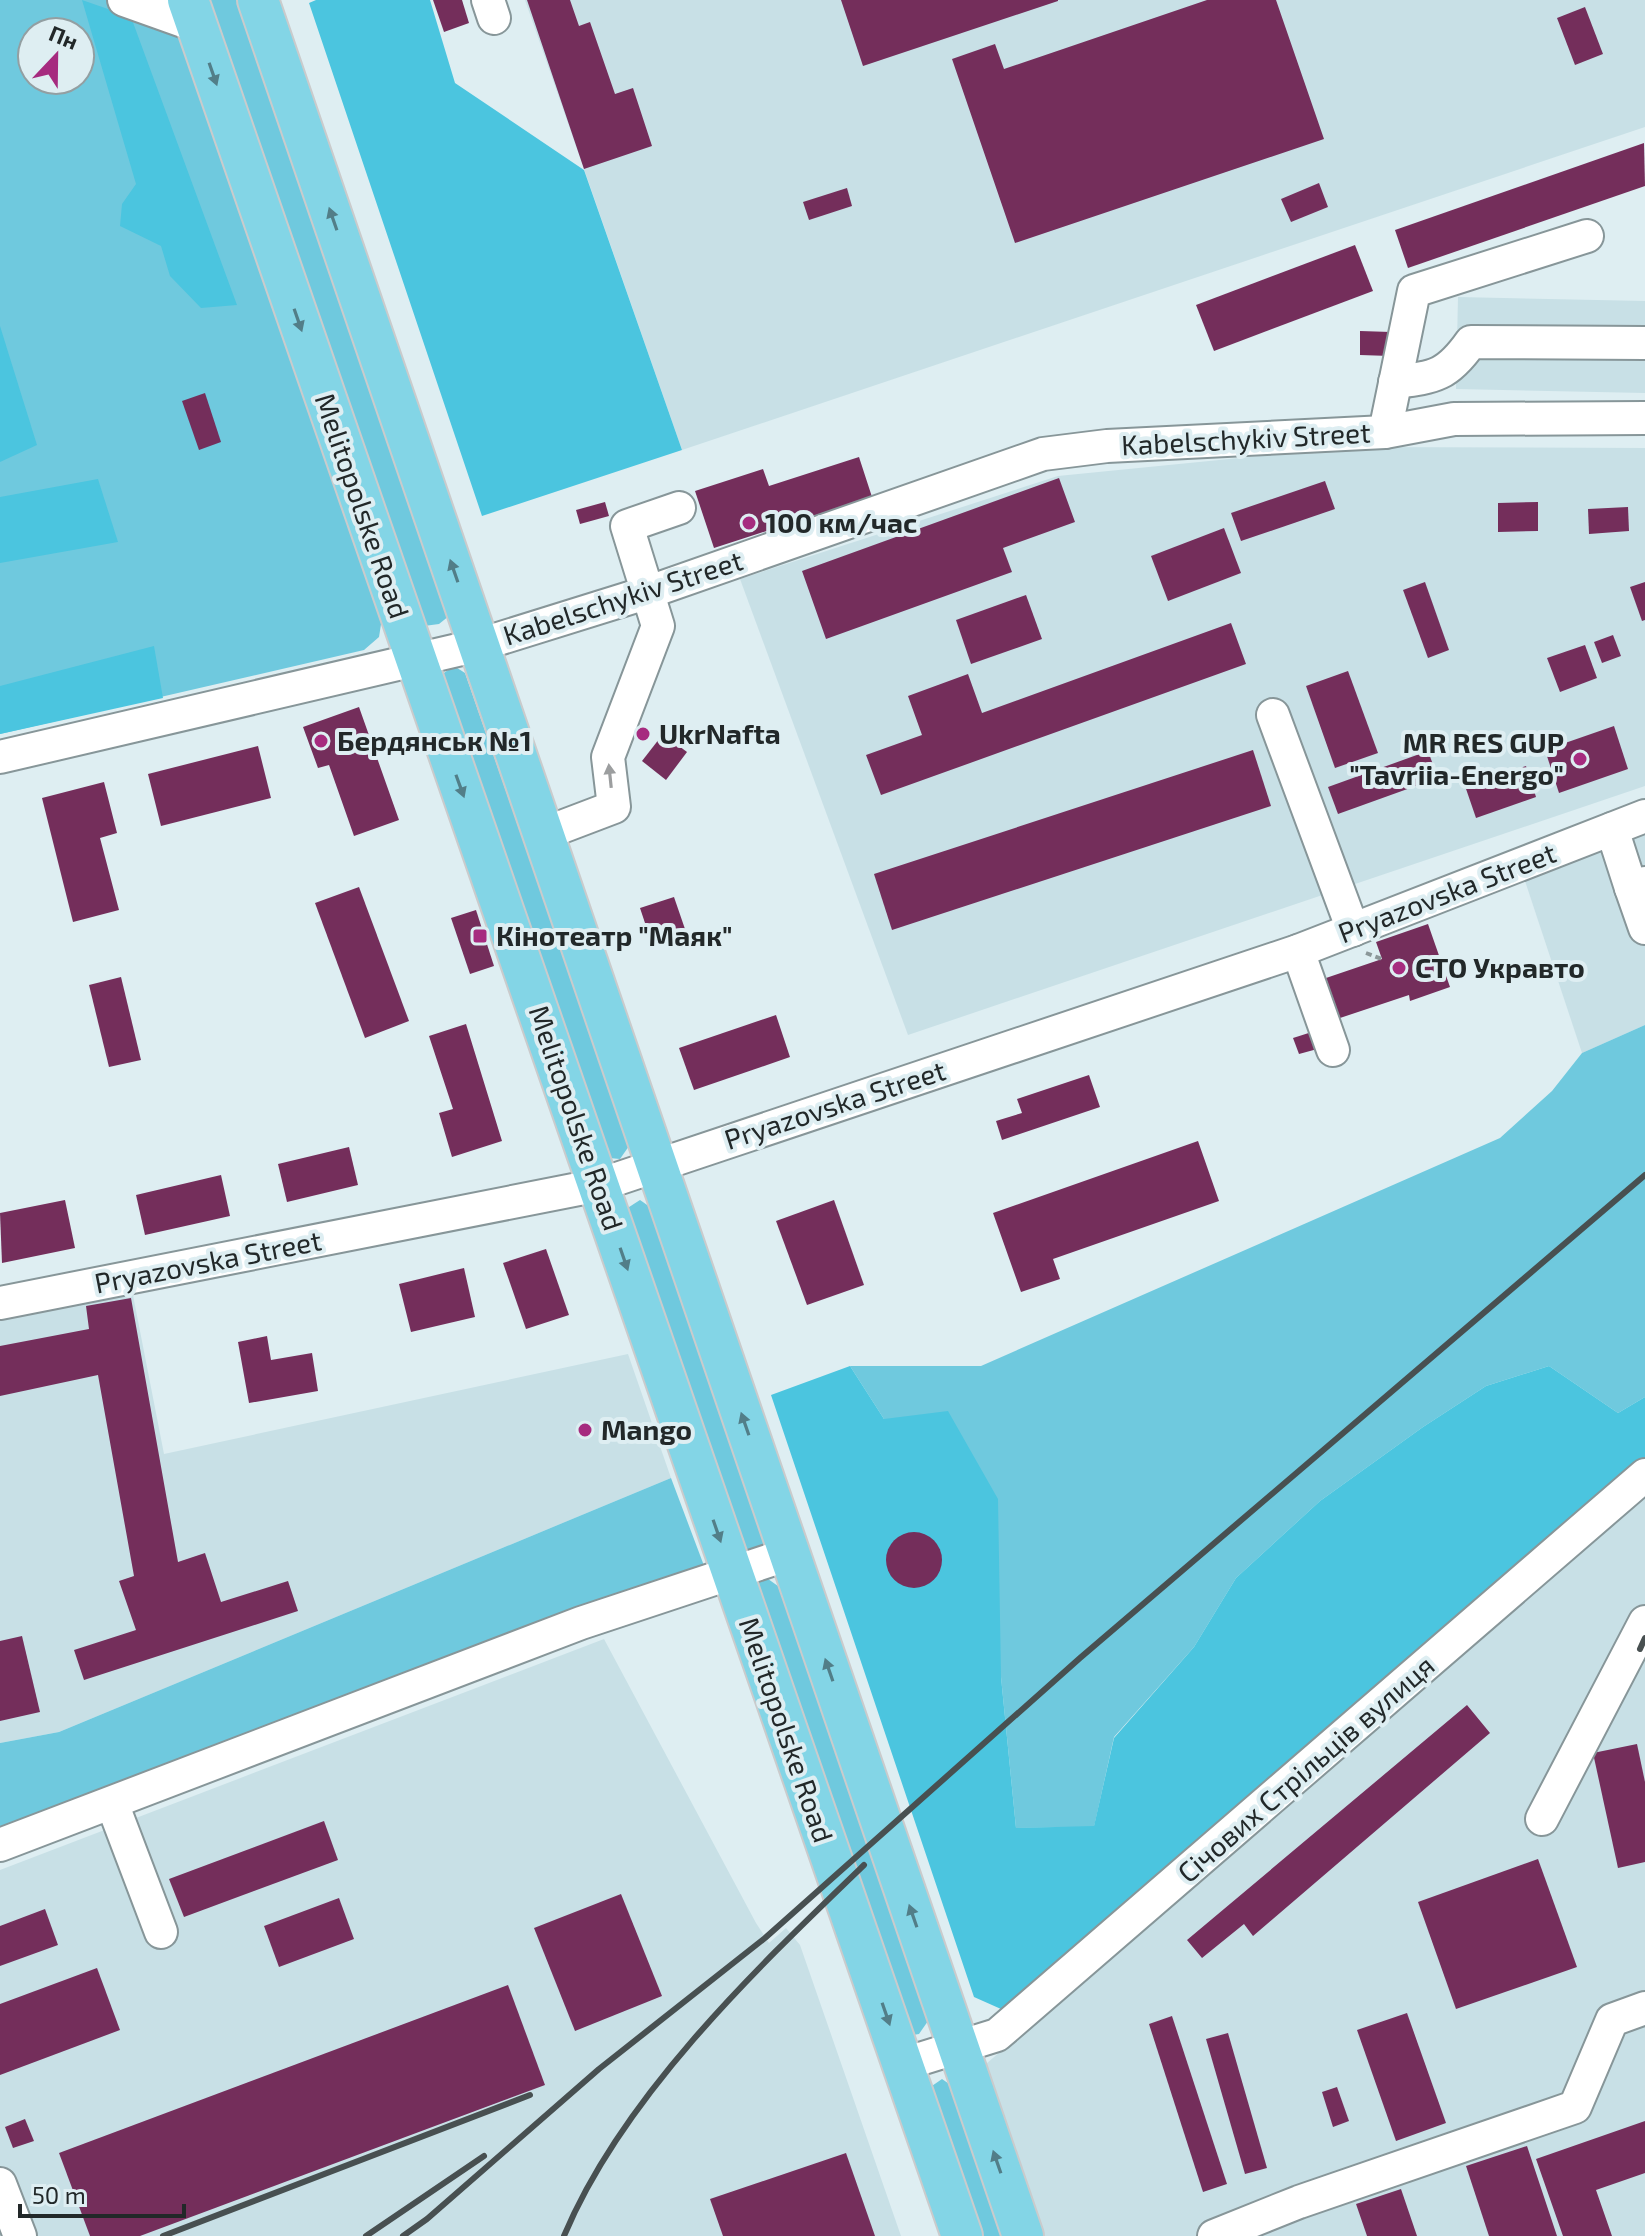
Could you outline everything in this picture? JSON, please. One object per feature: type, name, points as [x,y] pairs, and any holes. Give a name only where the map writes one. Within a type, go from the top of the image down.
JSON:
[{"type":"main road","points":[[258,0],[1023,2236]]},
{"type":"main road","name":"Melitopolske Road","points":[[192,13],[414,660],[508,917],[731,1574],[962,2236]]},
{"type":"street","points":[[124,0],[192,13]]},
{"type":"street","points":[[1385,432],[1414,291],[1587,236]]},
{"type":"street","points":[[1395,382],[1436,377],[1456,362],[1471,342],[1645,343]]},
{"type":"street","name":"Kabelschykiv Street","points":[[0,757],[479,645],[649,592],[1043,454],[1107,446],[1385,432],[1454,419],[1645,418]]},
{"type":"street","points":[[543,834],[614,807],[608,757],[658,626],[627,526],[679,508]]},
{"type":"street","points":[[1273,715],[1353,930]]},
{"type":"street","name":"Pryazovska Street","points":[[0,1303],[599,1185],[1298,951],[1645,816]]},
{"type":"street","points":[[1612,829],[1638,886],[1645,928]]},
{"type":"street","points":[[1298,951],[1333,1050]]},
{"type":"street","name":"Січових Стрільців вулиця","points":[[904,2064],[997,2035],[1645,1475]]},
{"type":"street","points":[[0,1845],[581,1623],[789,1554]]},
{"type":"street","points":[[1542,1819],[1645,1622]]},
{"type":"street","points":[[112,1803],[161,1932]]},
{"type":"street","points":[[1214,2236],[1299,2202],[1575,2107],[1612,2020],[1645,2008]]},
{"type":"street","points":[[0,2184],[20,2236]]},
{"type":"shaded area","points":[[0,0],[171,0],[382,618],[379,637],[364,650],[0,734]]},
{"type":"shaded area","points":[[82,0],[131,17],[237,305],[201,308],[170,276],[161,246],[120,226],[122,204],[136,184],[96,48],[96,16],[87,16]]},
{"type":"shaded area","points":[[201,0],[242,0],[449,616],[439,624],[424,626]]},
{"type":"shaded area","points":[[316,0],[430,0],[455,83],[584,170],[682,450],[482,516],[309,3]]},
{"type":"shaded area","points":[[525,0],[1645,0],[1645,127],[682,450]]},
{"type":"shaded area","points":[[1458,297],[1645,301],[1645,393],[1456,389]]},
{"type":"shaded area","points":[[0,326],[37,445],[0,462]]},
{"type":"shaded area","points":[[1349,447],[1645,448],[1645,786],[908,1035],[740,579],[1058,476]]},
{"type":"shaded area","points":[[98,479],[118,542],[0,563],[0,497]]},
{"type":"shaded area","points":[[154,646],[163,698],[0,734],[0,686]]},
{"type":"shaded area","points":[[454,666],[465,673],[629,1146],[620,1159],[609,1158],[441,675]]},
{"type":"shaded area","points":[[1645,833],[1645,1025],[1582,1053],[1524,878]]},
{"type":"shaded area","points":[[1645,1025],[1645,1397],[1618,1413],[1549,1366],[1486,1386],[1423,1427],[1320,1501],[1236,1578],[1194,1647],[1114,1737],[1094,1827],[1016,1828],[1001,1677],[884,1419],[850,1366],[981,1366],[1500,1138],[1552,1091],[1582,1053]]},
{"type":"shaded area","points":[[640,1200],[650,1207],[765,1541],[764,1546],[744,1553],[626,1209]]},
{"type":"shaded area","points":[[132,1290],[164,1454],[628,1354],[671,1478],[59,1732],[0,1743],[0,1318]]},
{"type":"shaded area","points":[[850,1366],[884,1419],[948,1411],[998,1499],[1001,1677],[1016,1828],[1094,1826],[1114,1738],[1194,1647],[1236,1578],[1320,1501],[1486,1386],[1549,1366],[1618,1413],[1645,1397],[1645,1463],[1001,2009],[974,1997],[771,1395]]},
{"type":"shaded area","points":[[671,1478],[706,1571],[0,1831],[0,1743],[59,1732]]},
{"type":"shaded area","points":[[1645,1492],[1645,2236],[1045,2236],[986,2064]]},
{"type":"shaded area","points":[[762,1579],[768,1579],[778,1586],[870,1838],[928,2021],[919,2034],[913,2035],[755,1588]]},
{"type":"shaded area","points":[[604,1639],[756,1923],[769,1943],[786,1928],[800,1945],[901,2236],[0,2236],[0,1870]]},
{"type":"shaded area","points":[[942,2079],[952,2086],[1003,2236],[977,2236],[929,2088]]},
{"type":"building","points":[[433,0],[462,0],[469,23],[444,32]]},
{"type":"building","points":[[527,0],[570,0],[579,26],[590,22],[615,94],[633,88],[652,146],[584,169]]},
{"type":"building","points":[[841,0],[1058,0],[1058,1],[863,66]]},
{"type":"building","points":[[1207,0],[1276,0],[1324,139],[1015,243],[952,59],[995,44],[1004,69]]},
{"type":"building","points":[[1585,7],[1603,54],[1575,65],[1557,18]]},
{"type":"building","points":[[1644,143],[1645,186],[1408,268],[1395,230]]},
{"type":"building","points":[[1319,183],[1328,207],[1291,222],[1281,199]]},
{"type":"building","points":[[847,188],[852,206],[809,220],[803,202]]},
{"type":"building","points":[[1355,245],[1373,291],[1214,351],[1196,305]]},
{"type":"building","points":[[1360,331],[1391,332],[1390,356],[1360,355]]},
{"type":"building","points":[[205,393],[221,442],[199,450],[182,401]]},
{"type":"building","name":"100 км/час","points":[[859,457],[872,497],[714,548],[695,491],[763,469],[769,486]]},
{"type":"building","points":[[1059,478],[1075,522],[1003,548],[1012,572],[826,639],[802,571]]},
{"type":"building","points":[[1325,481],[1335,509],[1241,541],[1231,513]]},
{"type":"building","points":[[605,502],[609,516],[580,524],[576,510]]},
{"type":"building","points":[[1538,502],[1538,531],[1498,532],[1498,503]]},
{"type":"building","points":[[1628,507],[1629,531],[1589,534],[1588,509]]},
{"type":"building","points":[[1224,528],[1241,573],[1168,601],[1151,556]]},
{"type":"building","points":[[1425,582],[1449,650],[1428,658],[1403,590]]},
{"type":"building","points":[[1645,582],[1645,620],[1642,621],[1630,587]]},
{"type":"building","points":[[1026,595],[1042,639],[971,664],[956,620]]},
{"type":"building","points":[[1231,623],[1246,664],[881,795],[866,755],[922,735],[908,696],[968,674],[982,713]]},
{"type":"building","points":[[1613,635],[1621,656],[1602,663],[1594,642]]},
{"type":"building","points":[[1585,645],[1597,678],[1560,692],[1547,658]]},
{"type":"building","points":[[1348,671],[1378,753],[1335,768],[1306,686]]},
{"type":"building","points":[[359,707],[399,820],[354,836],[329,765],[318,768],[303,727]]},
{"type":"building","points":[[1614,726],[1628,769],[1559,793],[1545,750]]},
{"type":"building","points":[[663,734],[687,752],[666,780],[642,761]]},
{"type":"building","points":[[258,746],[271,798],[161,826],[148,774]]},
{"type":"building","points":[[1253,750],[1271,806],[892,930],[874,874]]},
{"type":"building","points":[[1428,751],[1438,778],[1338,814],[1328,787]]},
{"type":"building","points":[[1526,766],[1536,797],[1476,818],[1465,786]]},
{"type":"building","points":[[104,782],[117,833],[100,838],[119,910],[73,922],[42,798]]},
{"type":"building","points":[[359,887],[409,1021],[365,1038],[315,903]]},
{"type":"building","points":[[674,897],[686,932],[652,944],[640,908]]},
{"type":"building","points":[[476,910],[494,966],[470,974],[451,918]]},
{"type":"building","name":"СТО Укравто","points":[[1428,924],[1450,987],[1410,1001],[1409,995],[1340,1018],[1326,978],[1382,959],[1376,942]]},
{"type":"building","points":[[121,977],[141,1060],[109,1067],[89,985]]},
{"type":"building","points":[[776,1015],[790,1057],[694,1090],[679,1048]]},
{"type":"building","points":[[466,1024],[502,1141],[452,1157],[439,1113],[453,1109],[429,1036]]},
{"type":"building","points":[[1315,1031],[1321,1048],[1299,1054],[1293,1038]]},
{"type":"building","points":[[1089,1075],[1100,1107],[1002,1140],[996,1121],[1022,1113],[1017,1099]]},
{"type":"building","points":[[1198,1141],[1219,1201],[1053,1259],[1060,1279],[1021,1292],[993,1213]]},
{"type":"building","points":[[349,1147],[358,1185],[287,1202],[278,1164]]},
{"type":"building","points":[[221,1175],[230,1216],[145,1235],[136,1195]]},
{"type":"building","points":[[65,1200],[75,1248],[2,1263],[0,1213]]},
{"type":"building","points":[[834,1200],[864,1285],[807,1305],[776,1221]]},
{"type":"building","points":[[546,1249],[569,1315],[526,1329],[503,1263]]},
{"type":"building","points":[[464,1268],[475,1317],[411,1332],[399,1284]]},
{"type":"building","points":[[131,1298],[178,1562],[205,1553],[221,1602],[288,1581],[298,1611],[84,1680],[74,1650],[136,1630],[119,1581],[134,1576],[98,1375],[0,1396],[0,1346],[89,1329],[86,1306]]},
{"type":"building","points":[[267,1336],[271,1360],[312,1353],[318,1391],[249,1403],[238,1342]]},
{"type":"building","points":[[914,1532],[934,1540],[942,1560],[934,1580],[914,1588],[894,1580],[886,1560],[894,1540]]},
{"type":"building","points":[[22,1636],[40,1712],[0,1721],[0,1641]]},
{"type":"building","points":[[1467,1705],[1490,1733],[1253,1936],[1244,1924],[1202,1958],[1187,1940]]},
{"type":"building","points":[[1637,1744],[1645,1782],[1645,1862],[1618,1868],[1593,1753]]},
{"type":"building","points":[[324,1821],[338,1860],[184,1917],[169,1879]]},
{"type":"building","points":[[1538,1859],[1577,1967],[1456,2009],[1418,1902]]},
{"type":"building","points":[[621,1894],[662,1996],[575,2031],[534,1928]]},
{"type":"building","points":[[339,1898],[354,1939],[279,1967],[264,1926]]},
{"type":"building","points":[[45,1909],[58,1945],[0,1966],[0,1926]]},
{"type":"building","points":[[97,1968],[120,2030],[0,2075],[0,2004]]},
{"type":"building","points":[[508,1985],[545,2085],[140,2236],[90,2236],[59,2153]]},
{"type":"building","points":[[1407,2013],[1446,2123],[1396,2141],[1357,2030]]},
{"type":"building","points":[[1172,2016],[1227,2184],[1203,2192],[1149,2024]]},
{"type":"building","points":[[1228,2033],[1267,2168],[1245,2174],[1206,2039]]},
{"type":"building","points":[[1337,2087],[1349,2121],[1333,2127],[1322,2092]]},
{"type":"building","points":[[25,2119],[34,2141],[13,2148],[5,2127]]},
{"type":"building","points":[[1645,2121],[1645,2173],[1596,2190],[1612,2236],[1563,2236],[1536,2159]]},
{"type":"building","points":[[1527,2146],[1557,2236],[1489,2236],[1466,2166]]},
{"type":"building","points":[[846,2153],[875,2236],[723,2236],[710,2199]]},
{"type":"building","points":[[1401,2189],[1417,2236],[1367,2236],[1356,2204]]},
{"type":"railway","points":[[403,2236],[427,2219],[599,2069],[765,1938],[1080,1658],[1645,1175]]},
{"type":"railway","points":[[1640,1649],[1645,1638]]},
{"type":"railway","points":[[564,2236],[589,2184],[656,2085],[737,1991],[864,1865]]},
{"type":"railway","points":[[163,2236],[530,2095]]},
{"type":"railway","points":[[366,2236],[484,2156]]},
{"type":"place","name":"100 км/час","points":[[749,523]]},
{"type":"place","name":"UkrNafta","points":[[643,734]]},
{"type":"place","name":"Бердянськ №1","points":[[321,741]]},
{"type":"place","name":"MR RES GUP \"Tavriia-Energo\"","points":[[1580,759]]},
{"type":"place","name":"Кінотеатр \"Маяк\"","points":[[480,936]]},
{"type":"place","name":"СТО Укравто","points":[[1399,968]]},
{"type":"place","name":"Mango","points":[[585,1430]]}]
